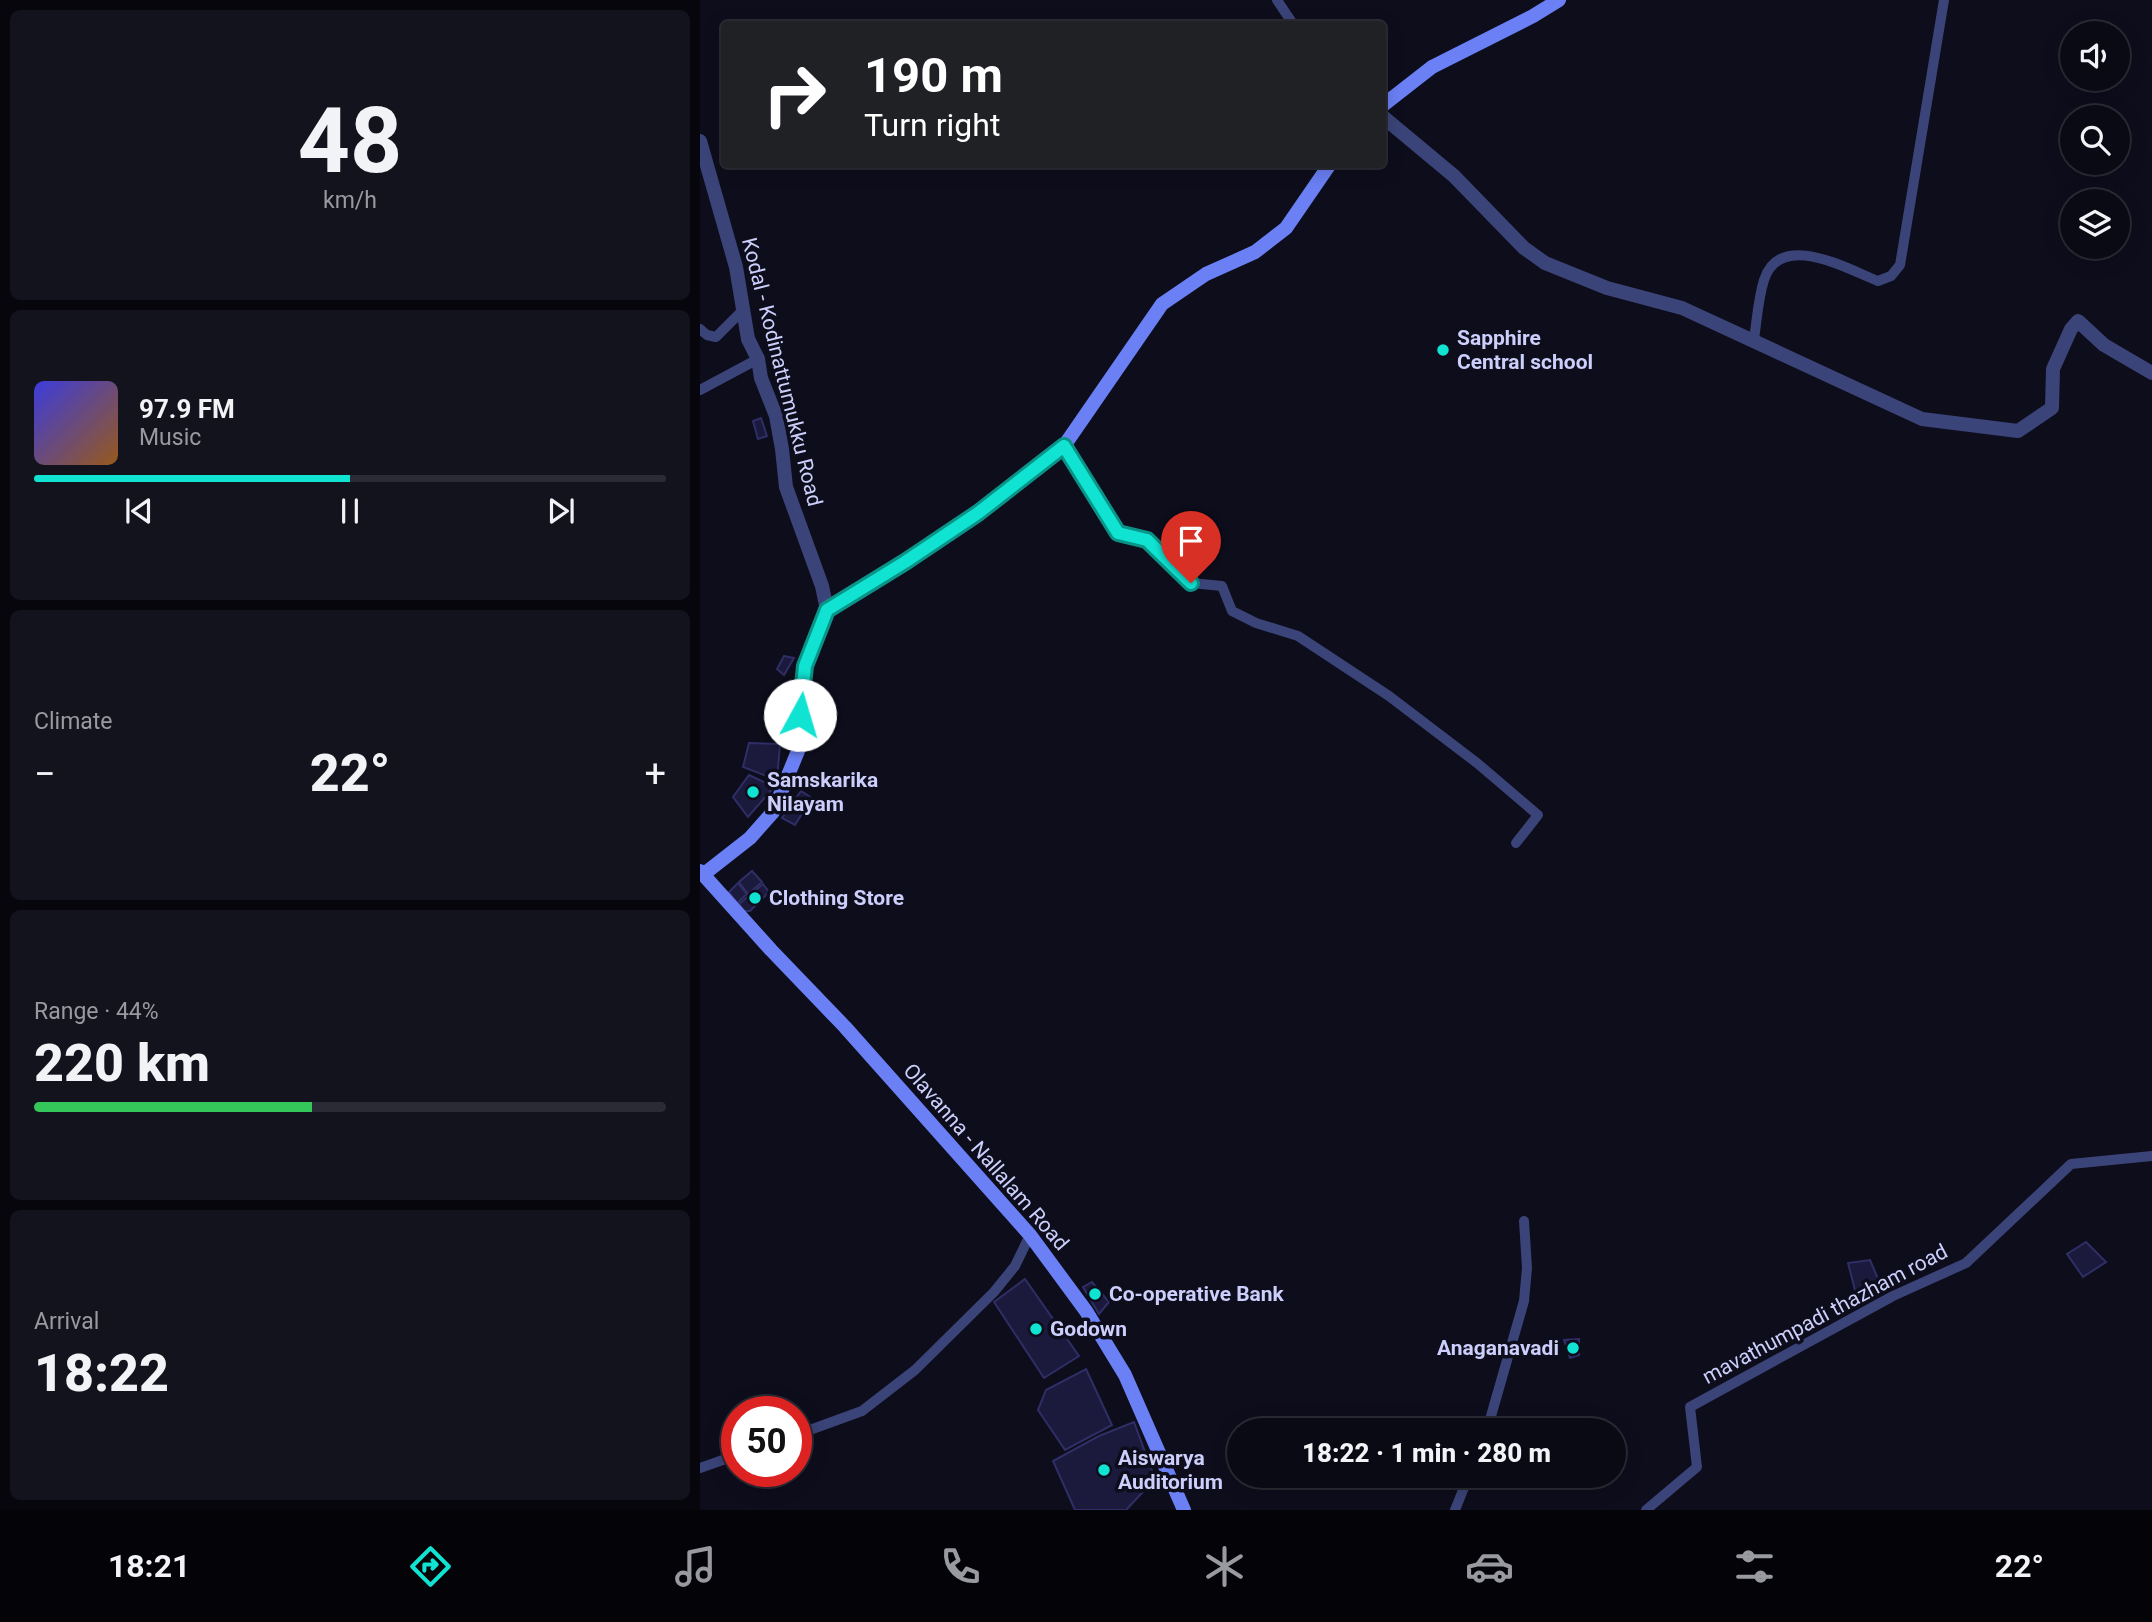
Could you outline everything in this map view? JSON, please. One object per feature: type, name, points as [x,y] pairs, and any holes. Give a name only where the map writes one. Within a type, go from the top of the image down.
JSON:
[{"type":"main road","points":[[1386,103],[1432,67],[1559,0]]},
{"type":"main road","points":[[702,873],[750,838],[773,812],[798,751],[805,666],[827,610],[978,513],[1064,446],[1162,304],[1206,274],[1255,252],[1286,228],[1326,168]]},
{"type":"main road","name":"Olavanna - Nallalam Road","points":[[702,873],[845,1027],[1030,1235],[1086,1311],[1125,1375],[1184,1510]]},
{"type":"street","points":[[1277,0],[1291,21]]},
{"type":"street","points":[[1754,340],[1764,279],[1773,264],[1786,256],[1815,255],[1878,281],[1891,276],[1900,265],[1944,0]]},
{"type":"street","points":[[1386,119],[1454,176],[1524,248],[1545,263],[1607,288],[1682,308],[1922,419],[2018,431],[2052,408],[2053,369],[2071,329],[2078,321],[2104,345],[2152,373]]},
{"type":"street","name":"Kodal - Kodinattumukku Road","points":[[700,141],[736,267],[748,339],[758,359],[761,378],[776,416],[786,487],[822,586],[827,610]]},
{"type":"street","points":[[700,329],[707,335],[716,337],[743,310]]},
{"type":"street","points":[[700,390],[758,359]]},
{"type":"street","points":[[1064,446],[1118,533],[1147,540],[1191,583],[1222,586],[1232,611],[1256,623],[1298,636],[1389,696],[1477,763],[1538,815],[1516,843]]},
{"type":"street","name":"mavathumpadi thazham road","points":[[1646,1510],[1697,1467],[1690,1407],[1893,1296],[1966,1263],[2071,1164],[2152,1156]]},
{"type":"street","points":[[1490,1418],[1524,1301],[1527,1268],[1524,1221]]},
{"type":"street","points":[[812,1429],[862,1411],[915,1370],[994,1292],[1015,1266],[1030,1235]]},
{"type":"street","points":[[700,1468],[721,1461]]},
{"type":"street","points":[[1455,1510],[1464,1488]]},
{"type":"building","points":[[761,418],[767,436],[758,439],[753,421]]},
{"type":"building","points":[[784,656],[794,658],[784,675],[777,669]]},
{"type":"building","points":[[749,743],[780,744],[777,780],[743,767]]},
{"type":"building","name":"Samskarika Nilayam","points":[[749,775],[774,787],[748,817],[733,797]]},
{"type":"building","points":[[801,791],[812,798],[795,825],[782,818]]},
{"type":"building","points":[[752,871],[762,882],[748,894],[739,882]]},
{"type":"building","points":[[738,883],[747,894],[737,903],[729,892]]},
{"type":"building","name":"Clothing Store","points":[[763,884],[769,892],[750,911],[744,911],[739,904]]},
{"type":"building","points":[[2086,1242],[2106,1262],[2083,1277],[2067,1254]]},
{"type":"building","points":[[1870,1260],[1879,1281],[1856,1294],[1848,1263]]},
{"type":"building","name":"Godown","points":[[1025,1279],[1079,1356],[1044,1378],[994,1302]]},
{"type":"building","name":"Co-operative Bank","points":[[1092,1282],[1109,1302],[1099,1314],[1083,1287]]},
{"type":"building","name":"Anaganavadi","points":[[1579,1339],[1579,1355],[1570,1358],[1564,1340]]},
{"type":"building","name":"Godown","points":[[1086,1369],[1112,1425],[1065,1450],[1038,1410],[1046,1390]]},
{"type":"building","name":"Aiswarya Auditorium","points":[[1134,1422],[1155,1479],[1126,1510],[1075,1510],[1053,1461],[1099,1436]]},
{"type":"place","name":"Sapphire Central school","points":[[1443,350]]},
{"type":"place","name":"Samskarika Nilayam","points":[[753,792]]},
{"type":"place","name":"Clothing Store","points":[[755,898]]},
{"type":"place","name":"Co-operative Bank","points":[[1095,1294]]},
{"type":"place","name":"Godown","points":[[1036,1329]]},
{"type":"place","name":"Anaganavadi","points":[[1573,1348]]},
{"type":"place","name":"Aiswarya Auditorium","points":[[1104,1470]]},
{"type":"route","points":[[800,715],[805,666],[827,610],[978,513],[1064,446],[1118,533],[1147,540],[1191,583]]}]
